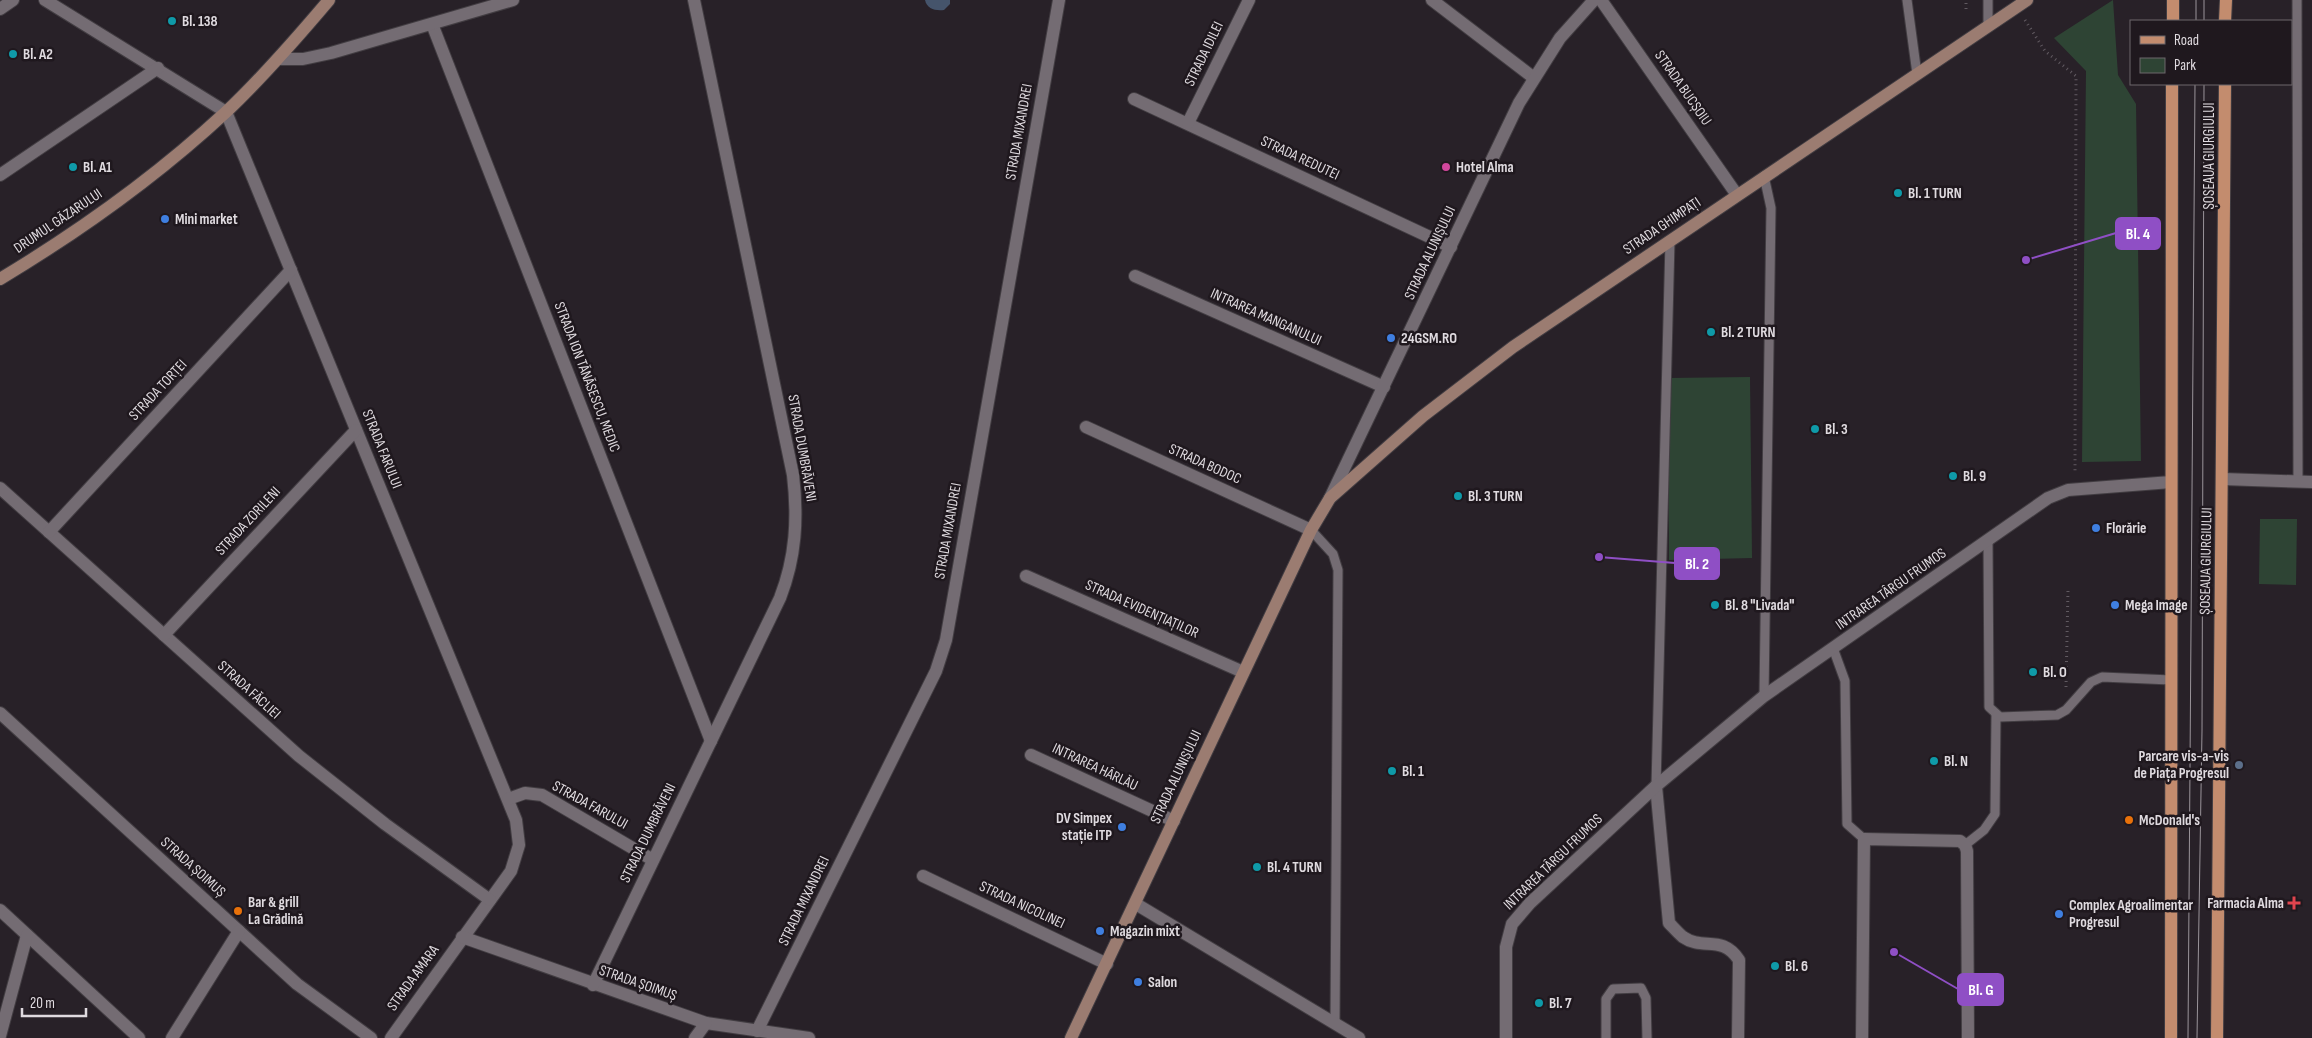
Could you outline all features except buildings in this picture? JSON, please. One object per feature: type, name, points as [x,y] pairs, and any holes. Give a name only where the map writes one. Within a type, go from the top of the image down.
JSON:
[{"type":"main road","points":[[2173,0],[2173,20]]},
{"type":"main road","points":[[2226,0],[2226,20]]},
{"type":"main road","points":[[2171,1038],[2172,85]]},
{"type":"main road","name":"ȘOSEAUA GIURGIULUI","points":[[2217,1038],[2225,85]]},
{"type":"street","points":[[0,9],[13,0]]},
{"type":"street","points":[[45,0],[158,68],[226,112]]},
{"type":"street","name":"DRUMUL GĂZARULUI","points":[[0,279],[122,196],[162,166],[226,112],[278,59],[329,0]]},
{"type":"street","points":[[278,59],[303,59],[331,53],[513,0]]},
{"type":"street","name":"STRADA DUMBRĂVENI","points":[[593,985],[787,580],[795,546],[797,512],[789,454],[694,0]]},
{"type":"street","name":"STRADA MIXANDREI","points":[[758,1031],[936,671],[946,640],[1059,0]]},
{"type":"street","name":"STRADA IDILEI","points":[[1188,123],[1249,0]]},
{"type":"street","points":[[1432,0],[1534,78]]},
{"type":"street","name":"STRADA ALUNIȘULUI","points":[[1070,1038],[1136,904],[1311,530],[1330,498],[1384,387],[1519,102],[1573,22],[1594,0]]},
{"type":"street","name":"STRADA BUCȘOIU","points":[[1601,0],[1737,195]]},
{"type":"street","name":"STRADA GHIMPAȚI","points":[[1330,498],[1423,416],[1513,347],[1764,176],[2022,4]]},
{"type":"street","name":"STRADA ION TĂNĂSESCU, MEDIC","points":[[432,24],[710,741]]},
{"type":"street","points":[[0,175],[158,68]]},
{"type":"street","name":"STRADA REDUTEI","points":[[1134,99],[1451,247]]},
{"type":"street","name":"STRADA FARULUI","points":[[226,112],[516,820],[519,844],[511,870],[462,937]]},
{"type":"street","name":"STRADA TORȚEI","points":[[49,532],[291,270]]},
{"type":"street","name":"INTRAREA MANGANULUI","points":[[1135,276],[1384,387]]},
{"type":"street","name":"STRADA BODOC","points":[[1086,427],[1311,530]]},
{"type":"street","name":"STRADA ZORILENI","points":[[164,635],[356,430]]},
{"type":"street","points":[[2223,479],[2312,482]]},
{"type":"street","name":"INTRAREA TÂRGU FRUMOS","points":[[1506,1038],[1506,947],[1512,924],[1530,903],[1656,786],[1764,696],[2048,498],[2078,488],[2171,482]]},
{"type":"street","name":"STRADA FĂCLIEI","points":[[0,488],[299,756],[385,824],[490,900]]},
{"type":"street","name":"STRADA EVIDENȚIAȚILOR","points":[[1026,576],[1244,672]]},
{"type":"street","name":"STRADA ȘOIMUȘ","points":[[0,713],[297,984],[371,1038]]},
{"type":"street","name":"INTRAREA HÂRLĂU","points":[[1031,755],[1174,821]]},
{"type":"street","points":[[1656,786],[1669,922],[1688,939],[1722,945],[1732,950],[1739,960],[1738,1038]]},
{"type":"street","name":"STRADA FARULUI","points":[[508,799],[525,793],[542,795],[654,860]]},
{"type":"street","points":[[1862,1038],[1864,839],[1960,841],[1965,844],[1967,851],[1968,1038]]},
{"type":"street","name":"STRADA NICOLINEI","points":[[923,876],[1107,964]]},
{"type":"street","points":[[1136,904],[1359,1038]]},
{"type":"street","points":[[0,910],[139,1038]]},
{"type":"street","points":[[172,1038],[239,931]]},
{"type":"street","points":[[0,1036],[27,935]]},
{"type":"street","name":"STRADA ȘOIMUȘ","points":[[462,937],[593,985],[706,1023],[809,1038]]},
{"type":"street","name":"STRADA AMARA","points":[[391,1038],[462,937]]},
{"type":"street","points":[[695,1038],[706,1023]]},
{"type":"lane","points":[[1907,0],[1917,74]]},
{"type":"lane","points":[[1988,0],[1988,27]]},
{"type":"lane","points":[[2297,0],[2298,481]]},
{"type":"lane","points":[[1764,176],[1771,208],[1764,696]]},
{"type":"lane","points":[[1656,786],[1670,241]]},
{"type":"lane","points":[[1311,530],[1333,554],[1338,570],[1335,1024]]},
{"type":"lane","points":[[1988,541],[1989,707],[1996,715],[2000,717],[2048,716],[2066,710],[2082,690],[2091,682],[2102,677],[2171,680]]},
{"type":"lane","points":[[1834,648],[1845,682],[1847,824],[1864,839]]},
{"type":"lane","points":[[1965,844],[1984,830],[1995,814],[1996,715]]},
{"type":"lane","points":[[1606,1038],[1606,999],[1608,994],[1613,989],[1641,988],[1646,998],[1647,1038]]},
{"type":"path","points":[[1966,0],[1966,9]]},
{"type":"path","points":[[2022,4],[2045,51],[2076,76],[2074,464],[2078,488]]},
{"type":"path","points":[[2066,710],[2068,590]]},
{"type":"green space","points":[[2113,0],[2118,75],[2136,104],[2141,461],[2082,462],[2086,71],[2054,38]]},
{"type":"green space","points":[[1750,377],[1752,558],[1669,560],[1668,378]]},
{"type":"green space","points":[[2260,519],[2297,519],[2296,585],[2259,584]]},
{"type":"water","points":[[925,0],[950,0],[950,4],[944,10],[938,10],[932,9]]},
{"type":"tram line","points":[[2196,0],[2196,20]]},
{"type":"tram line","points":[[2204,0],[2204,20]]},
{"type":"tram line","points":[[2188,1038],[2195,85]]},
{"type":"tram line","points":[[2197,1038],[2202,731],[2204,85]]},
{"type":"place","name":"Bl. 138","points":[[172,21]]},
{"type":"place","name":"Bl. A2","points":[[13,54]]},
{"type":"place","name":"Bl. A1","points":[[73,167]]},
{"type":"place","name":"Hotel Alma","points":[[1446,167]]},
{"type":"place","name":"Bl. 1 TURN","points":[[1898,193]]},
{"type":"place","name":"Mini market","points":[[165,219]]},
{"type":"place","name":"Bl. 4","points":[[2026,260]]},
{"type":"place","name":"Bl. 2 TURN","points":[[1711,332]]},
{"type":"place","name":"24GSM.RO","points":[[1391,338]]},
{"type":"place","name":"Bl. 3","points":[[1815,429]]},
{"type":"place","name":"Bl. 9","points":[[1953,476]]},
{"type":"place","name":"Bl. 3 TURN","points":[[1458,496]]},
{"type":"place","name":"Florărie","points":[[2096,528]]},
{"type":"place","name":"Bl. 2","points":[[1599,557]]},
{"type":"place","name":"Bl. 8 \"Livada\"","points":[[1715,605]]},
{"type":"place","name":"Mega Image","points":[[2115,605]]},
{"type":"place","name":"Bl. O","points":[[2033,672]]},
{"type":"place","name":"Bl. N","points":[[1934,761]]},
{"type":"place","name":"Parcare vis-a-vis de Piața Progresul","points":[[2239,765]]},
{"type":"place","name":"Bl. 1","points":[[1392,771]]},
{"type":"place","name":"McDonald's","points":[[2129,820]]},
{"type":"place","name":"DV Simpex stație ITP","points":[[1122,827]]},
{"type":"place","name":"Bl. 4 TURN","points":[[1257,867]]},
{"type":"place","name":"Farmacia Alma","points":[[2294,903]]},
{"type":"place","name":"Bar & grill La Grădină","points":[[238,911]]},
{"type":"place","name":"Complex Agroalimentar Progresul","points":[[2059,914]]},
{"type":"place","name":"Magazin mixt","points":[[1100,931]]},
{"type":"place","name":"Bl. G","points":[[1894,952]]},
{"type":"place","name":"Bl. 6","points":[[1775,966]]},
{"type":"place","name":"Salon","points":[[1138,982]]},
{"type":"place","name":"Bl. 7","points":[[1539,1003]]}]
